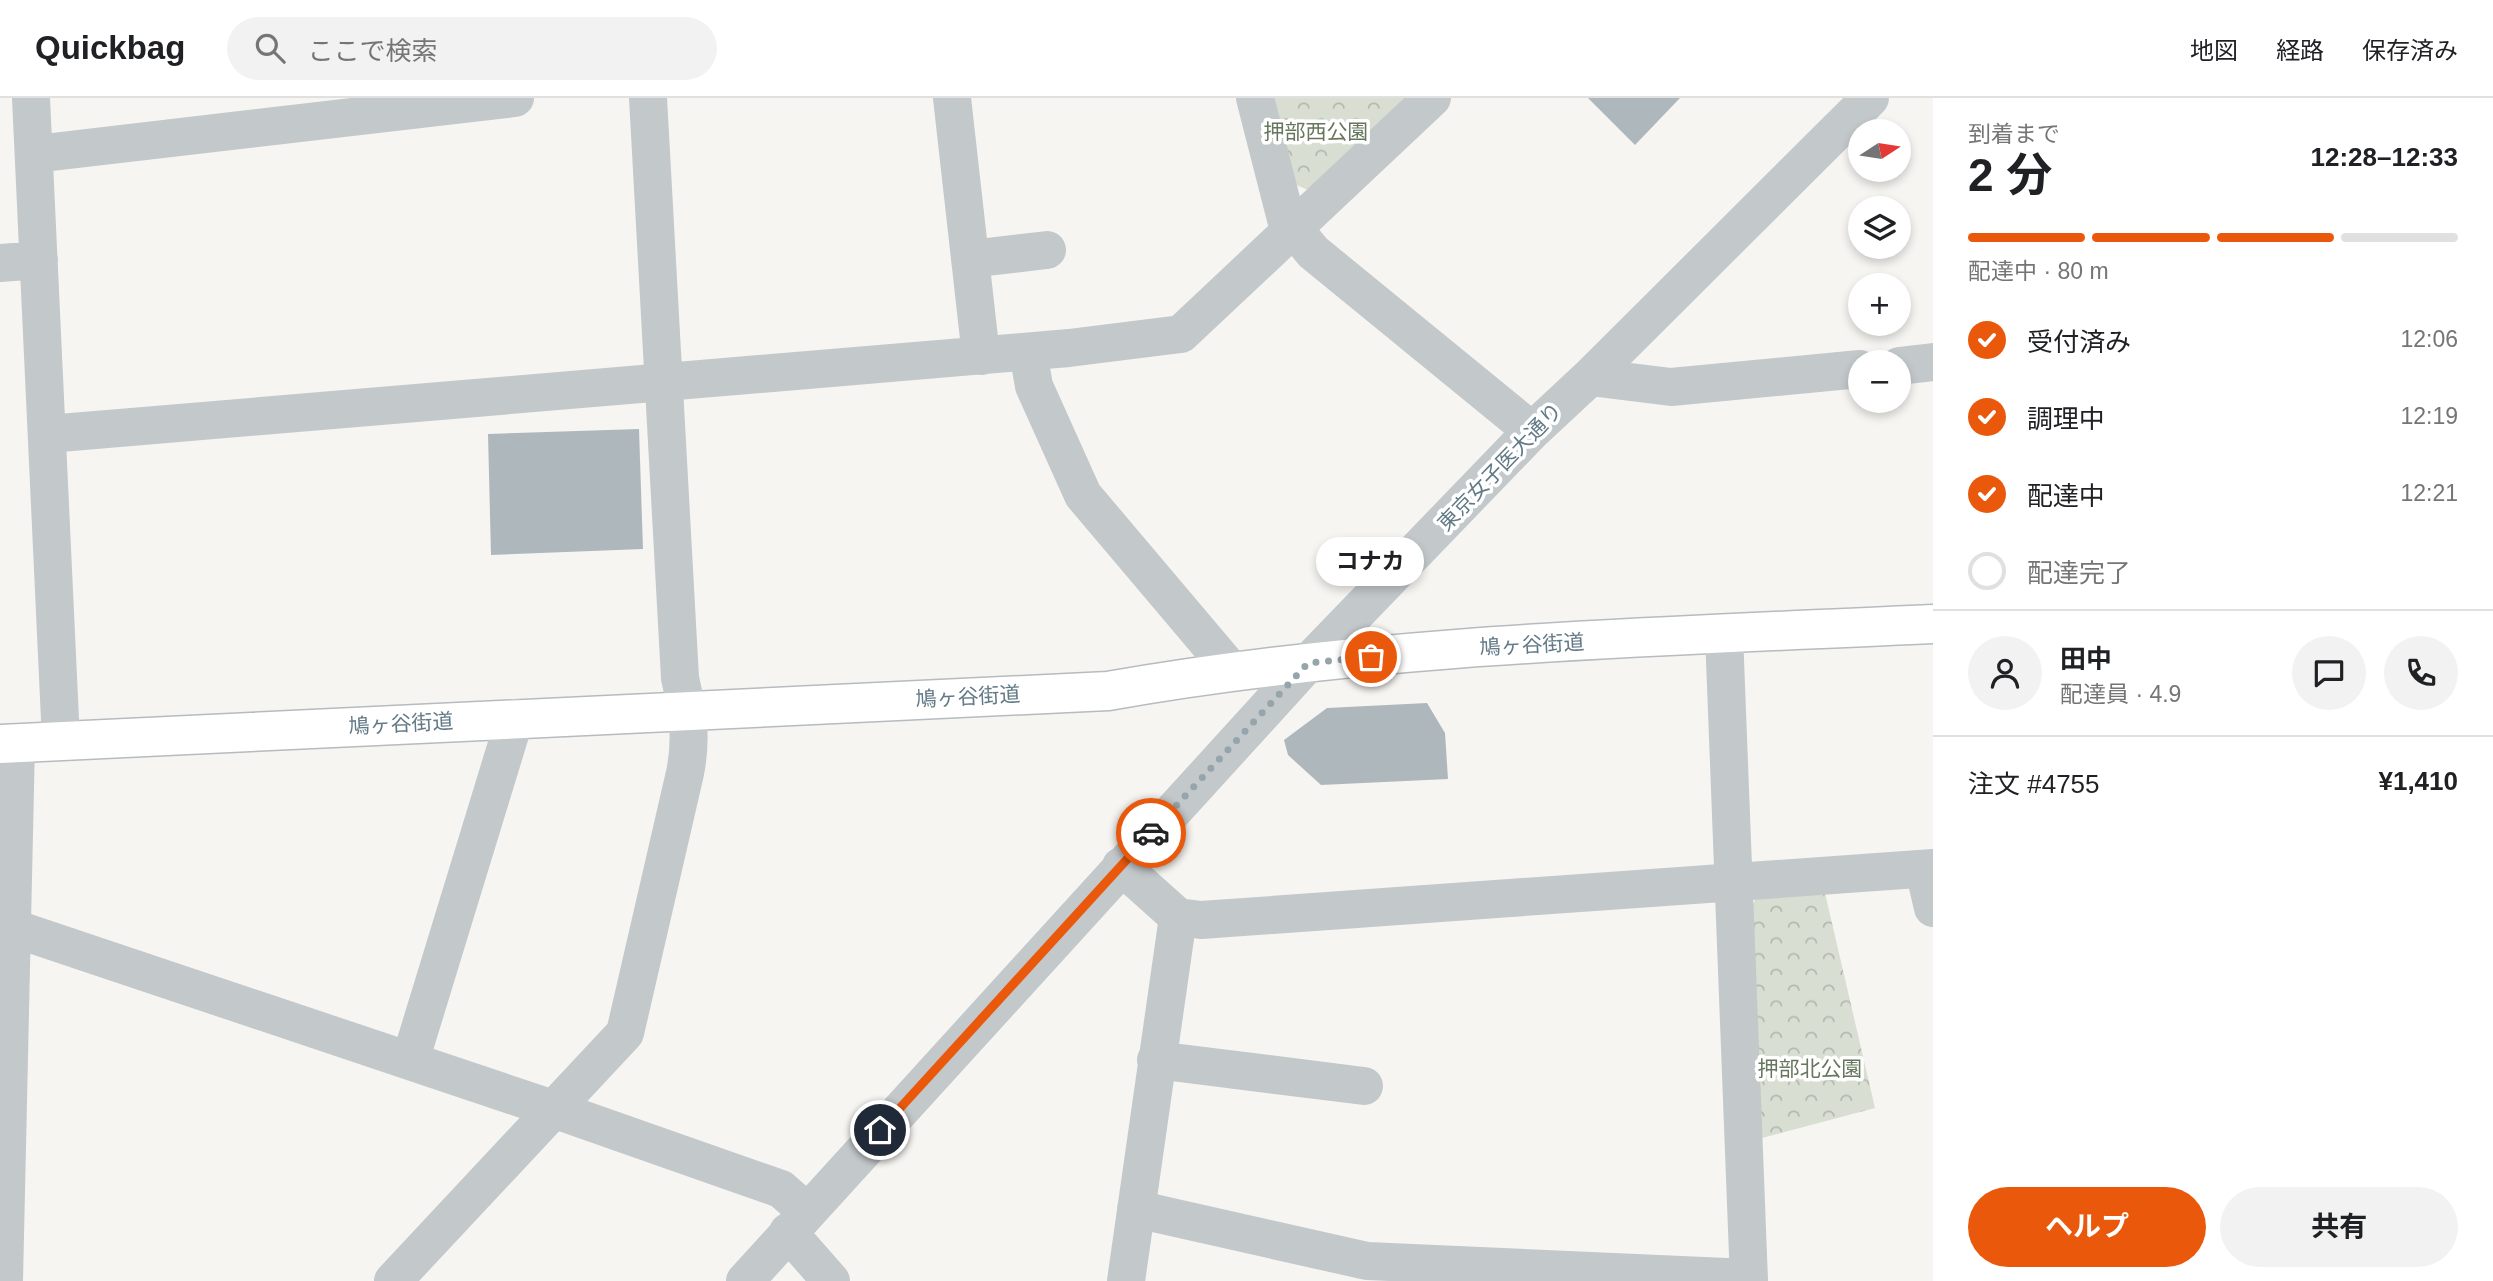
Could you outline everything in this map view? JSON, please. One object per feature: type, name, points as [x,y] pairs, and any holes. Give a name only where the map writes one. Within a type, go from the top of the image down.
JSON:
[{"type":"main road","name":"鳩ヶ谷街道","points":[[8,744],[1108,691],[1231,670],[1421,651],[1933,624]]},
{"type":"street","points":[[31,98],[61,741]]},
{"type":"street","points":[[35,154],[385,106],[514,98]]},
{"type":"street","points":[[393,1281],[625,1032],[691,746],[688,710],[680,678],[648,98]]},
{"type":"street","points":[[952,98],[981,356]]},
{"type":"street","points":[[1255,98],[1286,219],[1292,230],[1313,252],[1532,431]]},
{"type":"street","points":[[48,434],[1028,352],[1181,334],[1432,98]]},
{"type":"street","name":"東京女子医大通り","points":[[745,1281],[1308,663],[1532,431],[1590,377],[1870,98]]},
{"type":"street","points":[[970,259],[1047,250]]},
{"type":"street","points":[[0,263],[38,260]]},
{"type":"street","points":[[1028,352],[1034,386],[1083,495],[1231,670]]},
{"type":"street","points":[[1911,365],[1933,362]]},
{"type":"street","points":[[1590,377],[1671,387],[1848,370]]},
{"type":"street","points":[[1136,1209],[1364,1271],[1749,1279],[1724,634]]},
{"type":"street","points":[[410,1061],[515,718]]},
{"type":"street","points":[[4,1281],[13,928],[8,744]]},
{"type":"street","points":[[1121,866],[1178,918],[1201,920],[1929,869],[1933,908]]},
{"type":"street","points":[[1126,1281],[1178,918]]},
{"type":"street","points":[[13,928],[553,1109],[781,1189],[831,1281]]},
{"type":"street","points":[[1156,1060],[1364,1086]]},
{"type":"green space","name":"押部西公園","points":[[1271,98],[1406,98],[1308,190],[1294,184]]},
{"type":"green space","name":"押部北公園","points":[[1759,893],[1825,893],[1875,1108],[1758,1139],[1746,916]]},
{"type":"building","points":[[1588,98],[1680,98],[1635,145]]},
{"type":"building","points":[[639,429],[643,549],[491,555],[488,434]]},
{"type":"building","points":[[1427,703],[1445,733],[1448,779],[1321,785],[1288,755],[1284,740],[1327,708]]},
{"type":"way so far","points":[[1151,833],[1308,663],[1371,657]]},
{"type":"place","name":"コナカ","points":[[1371,657]]},
{"type":"route","points":[[880,1130],[1151,833]]}]
